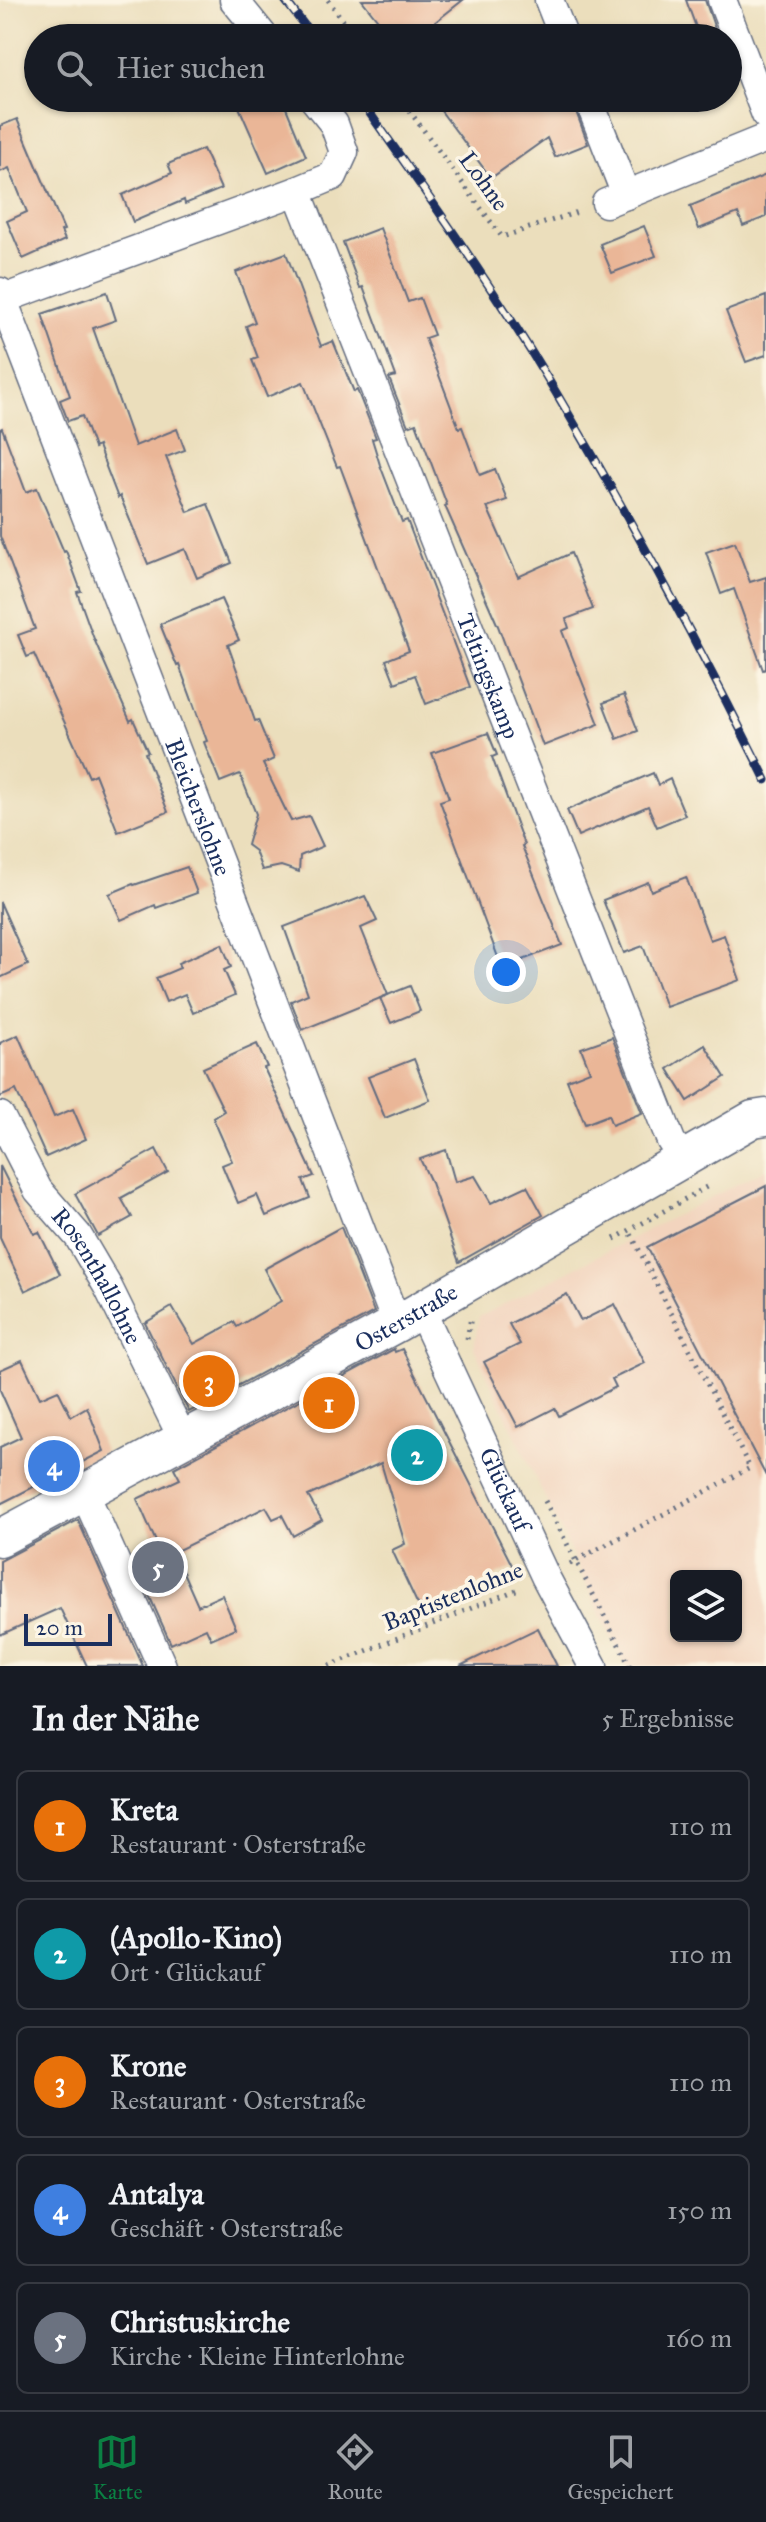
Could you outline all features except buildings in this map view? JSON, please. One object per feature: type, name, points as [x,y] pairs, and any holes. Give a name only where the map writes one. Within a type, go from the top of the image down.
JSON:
[{"type":"street","points":[[234,0],[254,24]]},
{"type":"street","points":[[549,0],[558,24]]},
{"type":"street","points":[[722,0],[731,24]]},
{"type":"street","points":[[742,52],[766,115]]},
{"type":"street","points":[[1,296],[333,176],[344,152],[334,124],[324,112]]},
{"type":"street","points":[[592,112],[616,199],[766,138]]},
{"type":"street","name":"Teltingskamp","points":[[297,191],[671,1141],[683,1159]]},
{"type":"street","name":"Bleicherslohne","points":[[1,296],[391,1309],[410,1316]]},
{"type":"street","name":"Rosenthallohne","points":[[0,1116],[38,1190],[78,1236],[100,1274],[184,1441]]},
{"type":"street","name":"Osterstraße","points":[[0,1538],[410,1316],[753,1119],[766,1117]]},
{"type":"street","name":"Glückauf","points":[[410,1316],[593,1666]]},
{"type":"street","points":[[85,1494],[162,1666]]},
{"type":"path","points":[[328,0],[346,24]]},
{"type":"path","name":"Lohne","points":[[410,112],[502,237],[616,199]]},
{"type":"path","points":[[601,1246],[711,1184]]},
{"type":"path","name":"Baptistenlohne","points":[[329,1666],[546,1578],[750,1468],[630,1232]]},
{"type":"path","points":[[465,1350],[472,1310]]},
{"type":"path","points":[[539,1490],[630,1666]]},
{"type":"shaded area","points":[[766,1169],[766,1666],[625,1666],[474,1348],[479,1317]]},
{"type":"railway","points":[[285,0],[303,24]]},
{"type":"railway","points":[[369,112],[486,282],[558,396],[613,490],[766,780]]},
{"type":"place","name":"Krone","points":[[209,1381]]},
{"type":"place","name":"Kreta","points":[[329,1403]]},
{"type":"place","name":"(Apollo-Kino)","points":[[417,1455]]},
{"type":"place","name":"Antalya","points":[[54,1466]]},
{"type":"place","name":"Christuskirche","points":[[158,1567]]}]
